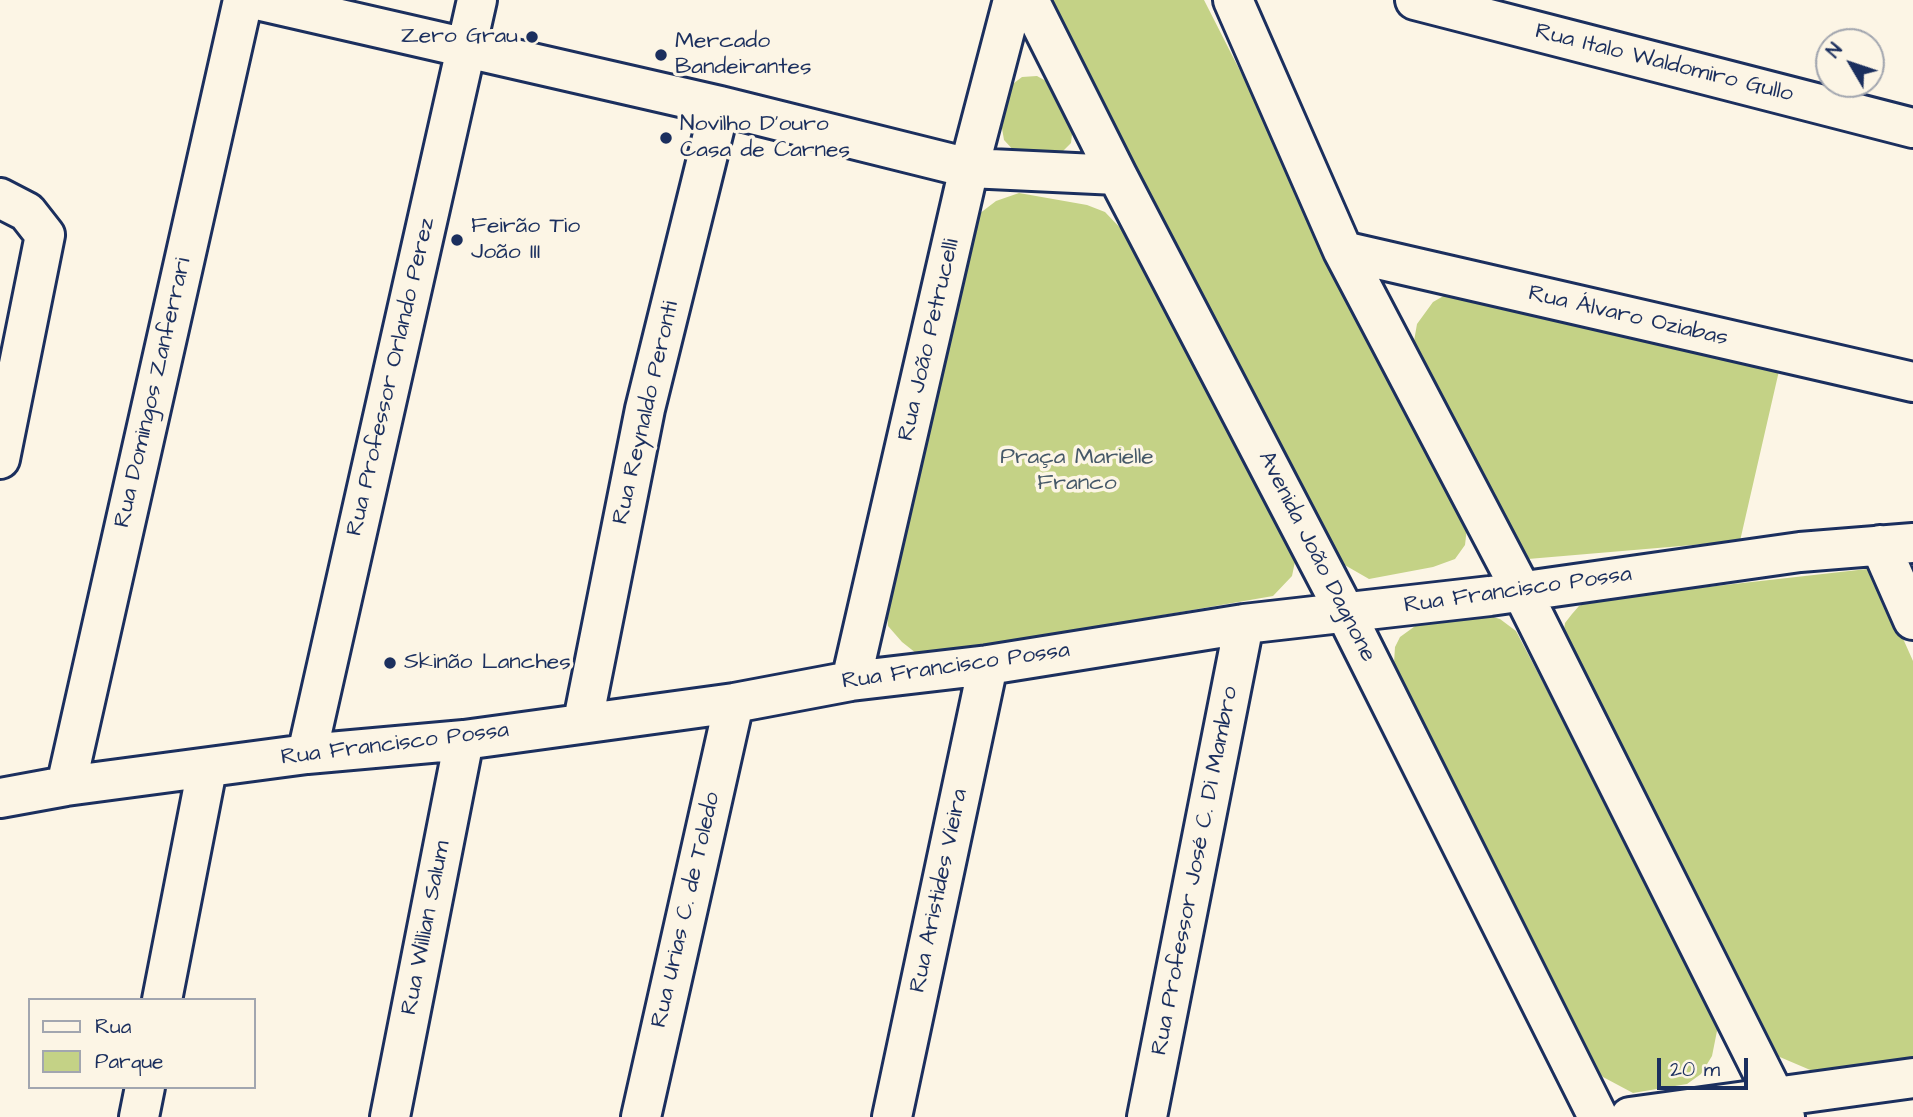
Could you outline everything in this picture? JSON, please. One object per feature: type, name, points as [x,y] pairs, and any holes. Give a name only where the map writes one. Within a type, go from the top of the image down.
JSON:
[{"type":"street","name":"Rua Domingos Zanferrari","points":[[66,786],[243,0]]},
{"type":"street","points":[[257,0],[720,106],[969,169],[1116,175]]},
{"type":"street","name":"Rua Professor Orlando Perez","points":[[307,754],[477,0]]},
{"type":"street","name":"Rua João Petrucelli","points":[[851,681],[969,169],[1013,0]]},
{"type":"street","name":"Avenida João Dagnone","points":[[1029,0],[1116,175],[1346,614],[1598,1117]]},
{"type":"street","points":[[1233,0],[1343,251],[1521,590],[1780,1106]]},
{"type":"street","name":"Rua Italo Waldomiro Gullo","points":[[1415,0],[1913,128]]},
{"type":"street","name":"Rua Reynaldo Peronti","points":[[583,721],[645,409],[720,106]]},
{"type":"street","points":[[0,198],[27,212],[45,235],[1,449]]},
{"type":"street","name":"Rua Álvaro Oziabas","points":[[1343,251],[1913,382]]},
{"type":"street","name":"Rua Francisco Possa","points":[[0,798],[66,786],[307,754],[464,740],[583,721],[734,703],[851,681],[988,666],[1244,624],[1346,614],[1800,552],[1896,544]]},
{"type":"street","points":[[1896,544],[1913,621]]},
{"type":"street","name":"Rua Professor José C. Di Mambro","points":[[1147,1117],[1244,624]]},
{"type":"street","name":"Rua Aristides Vieira","points":[[892,1117],[988,666]]},
{"type":"street","name":"Rua Urias C. de Toledo","points":[[641,1117],[734,703]]},
{"type":"street","name":"Rua Willian Salum","points":[[390,1117],[464,740]]},
{"type":"street","points":[[162,998],[207,769]]},
{"type":"street","points":[[1630,1117],[1780,1106],[1913,1078]]},
{"type":"street","points":[[139,1117],[145,1089]]},
{"type":"green space","points":[[1042,0],[1204,0],[1468,519],[1465,545],[1455,559],[1433,567],[1369,579],[1336,560]]},
{"type":"green space","points":[[1037,76],[1055,86],[1073,126],[1071,143],[1058,156],[1016,153],[1004,140],[998,105],[1006,89],[1022,77]]},
{"type":"green space","name":"Praça Marielle Franco","points":[[1019,193],[1087,205],[1105,212],[1126,234],[1297,552],[1292,576],[1273,596],[921,657],[888,626],[886,600],[979,214],[996,201]]},
{"type":"green space","points":[[1454,290],[1781,362],[1740,541],[1528,559],[1415,355],[1417,324],[1433,302]]},
{"type":"green space","points":[[1867,569],[1876,578],[1913,661],[1913,1059],[1815,1072],[1775,1055],[1563,635],[1565,623],[1572,614],[1579,606],[1592,600]]},
{"type":"green space","points":[[1486,615],[1500,619],[1516,631],[1716,1014],[1718,1026],[1712,1056],[1701,1074],[1687,1084],[1633,1093],[1603,1077],[1585,1058],[1394,663],[1395,647],[1400,637],[1418,624]]},
{"type":"place","name":"Zero Grau","points":[[532,37]]},
{"type":"place","name":"Mercado Bandeirantes","points":[[661,55]]},
{"type":"place","name":"Novilho D'ouro Casa de Carnes","points":[[666,138]]},
{"type":"place","name":"Feirão Tio João III","points":[[457,240]]},
{"type":"place","name":"Skinão Lanches","points":[[390,663]]}]
